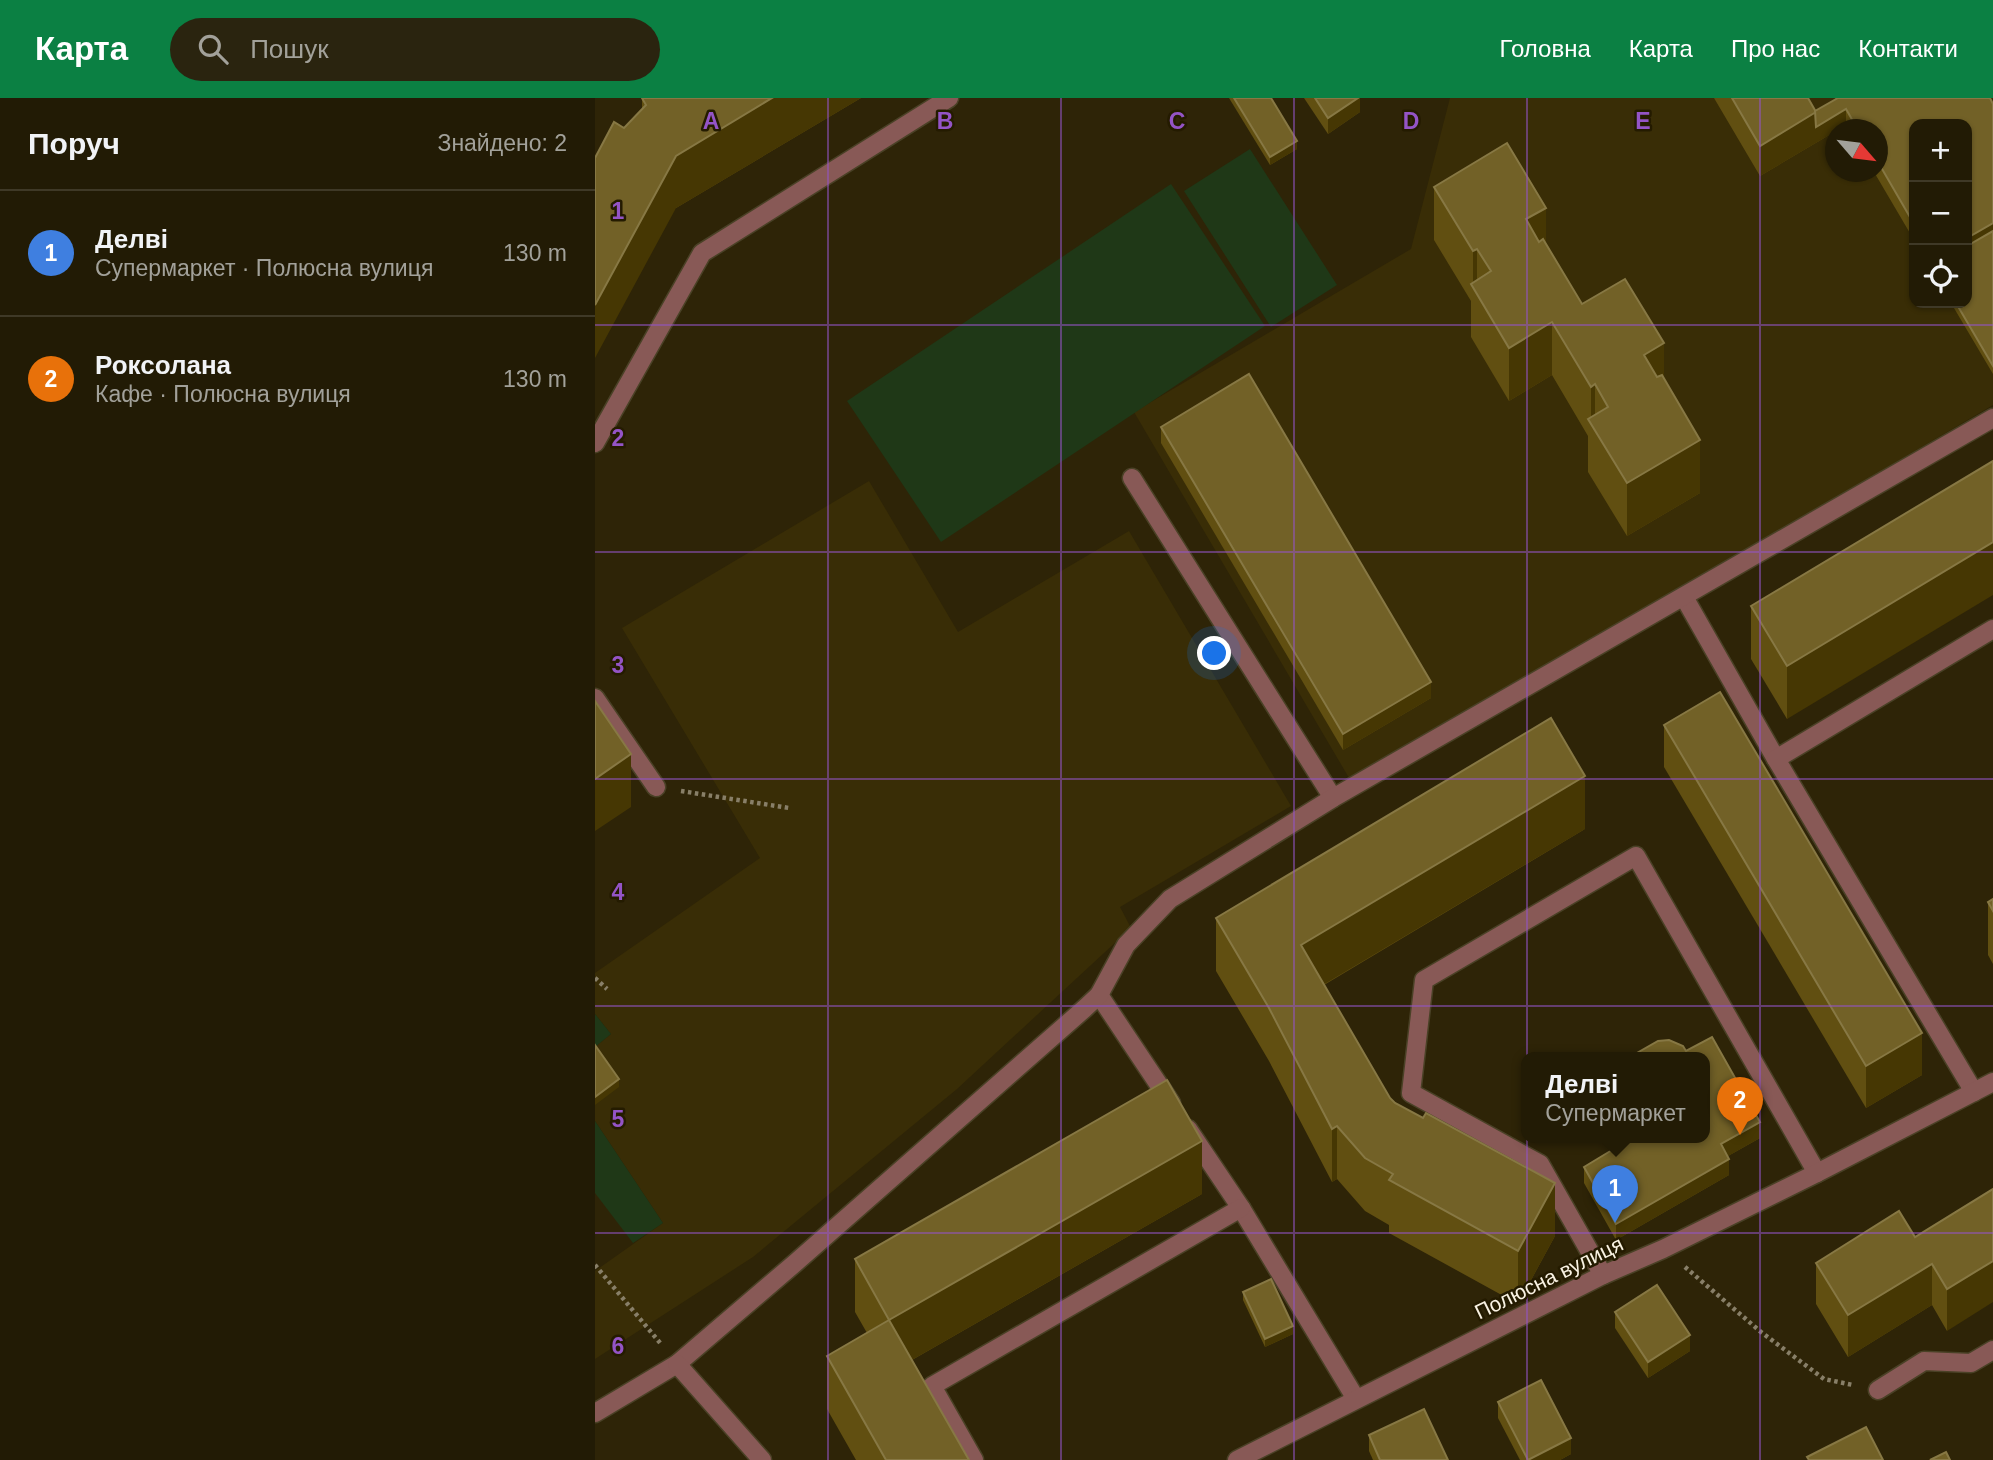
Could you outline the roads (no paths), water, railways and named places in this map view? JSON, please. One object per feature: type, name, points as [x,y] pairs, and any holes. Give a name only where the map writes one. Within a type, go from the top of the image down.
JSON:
[{"type":"street","points":[[595,443],[702,253],[949,98]]},
{"type":"street","points":[[595,1413],[677,1364],[1099,995],[1126,945],[1170,900],[1333,798],[1993,418]]},
{"type":"street","points":[[1132,478],[1333,798]]},
{"type":"street","points":[[1685,597],[1776,759],[1974,1092]]},
{"type":"street","points":[[1776,759],[1993,629]]},
{"type":"street","points":[[595,698],[656,787]]},
{"type":"street","points":[[1603,1275],[1540,1164],[1411,1093],[1424,980],[1636,856],[1817,1173]]},
{"type":"street","points":[[1099,995],[1241,1208],[1356,1399]]},
{"type":"street","name":"Полюсна вулиця","points":[[1237,1460],[1603,1275],[1663,1249],[1817,1173],[1993,1082]]},
{"type":"street","points":[[974,1460],[932,1386],[1241,1208]]},
{"type":"street","points":[[1878,1390],[1924,1361],[1971,1363],[1993,1350]]},
{"type":"street","points":[[677,1364],[762,1460]]},
{"type":"place","name":"Роксолана","points":[[1740,1135]]},
{"type":"place","name":"Делві","points":[[1615,1223]]}]
